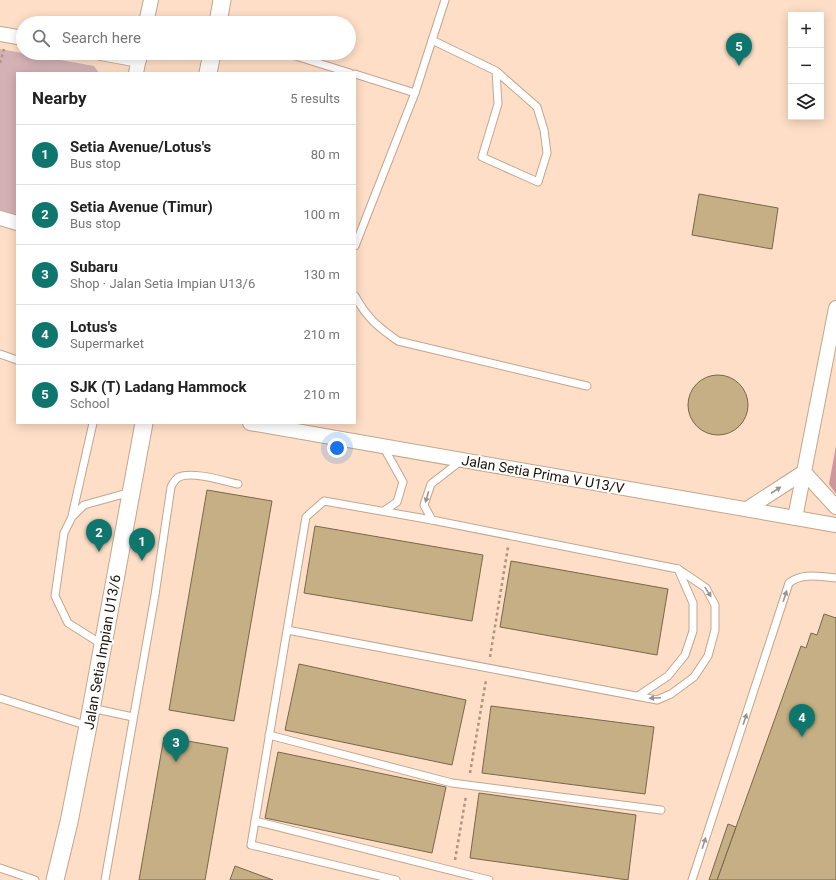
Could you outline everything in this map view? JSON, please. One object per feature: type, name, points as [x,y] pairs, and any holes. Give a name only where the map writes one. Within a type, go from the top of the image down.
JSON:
[{"type":"street","points":[[148,16],[151,0]]},
{"type":"street","points":[[219,16],[222,0]]},
{"type":"street","points":[[0,34],[16,37]]},
{"type":"street","points":[[208,72],[211,60]]},
{"type":"street","points":[[0,218],[16,223]]},
{"type":"street","points":[[795,518],[836,308]]},
{"type":"street","name":"Jalan Setia Impian U13/6","points":[[57,877],[88,726],[144,424]]},
{"type":"street","name":"Jalan Setia Prima V U13/V","points":[[256,424],[836,525]]},
{"type":"street","points":[[804,472],[836,507]]},
{"type":"street","points":[[746,509],[804,472]]},
{"type":"lane","points":[[356,243],[415,93],[445,0]]},
{"type":"lane","points":[[432,40],[496,71],[537,108],[544,130],[547,153],[538,182],[482,157],[498,104],[496,71]]},
{"type":"lane","points":[[308,60],[347,72]]},
{"type":"lane","points":[[356,74],[415,93]]},
{"type":"lane","points":[[356,298],[362,309],[379,328],[398,341],[587,386]]},
{"type":"lane","points":[[0,354],[16,360]]},
{"type":"lane","points":[[93,424],[72,517],[64,533],[55,596],[68,623],[103,645]]},
{"type":"lane","points":[[383,446],[402,482],[396,502],[384,511]]},
{"type":"lane","points":[[432,520],[424,505],[431,484],[462,460]]},
{"type":"lane","points":[[105,880],[155,595],[171,487],[178,478],[188,475],[238,484]]},
{"type":"lane","points":[[72,517],[84,505],[131,492]]},
{"type":"lane","points":[[287,630],[657,700],[671,694],[694,677],[708,656],[714,630],[715,605],[706,588],[678,569],[432,520],[324,501],[306,517],[269,735],[251,845],[396,880]]},
{"type":"lane","points":[[638,696],[668,676],[685,655],[693,631],[693,603],[678,569]]},
{"type":"lane","points":[[692,880],[789,583],[796,578],[803,576],[836,578]]},
{"type":"lane","points":[[0,698],[88,726]]},
{"type":"lane","points":[[91,708],[134,717]]},
{"type":"lane","points":[[269,735],[452,783],[661,810]]},
{"type":"lane","points":[[255,821],[489,880]]},
{"type":"lane","points":[[0,868],[35,880]]},
{"type":"path","points":[[454,871],[510,536]]},
{"type":"shaded area","points":[[0,49],[16,52],[16,60],[61,60],[94,66],[98,72],[16,72],[16,215],[0,210]]},
{"type":"shaded area","points":[[836,446],[836,494],[829,484]]},
{"type":"building","points":[[699,194],[778,208],[772,249],[692,235]]},
{"type":"building","points":[[712,375],[724,375],[735,380],[743,388],[748,399],[746,417],[735,430],[724,435],[712,435],[701,430],[693,422],[688,411],[688,399],[693,388],[701,380]]},
{"type":"building","points":[[207,490],[272,501],[234,721],[169,710]]},
{"type":"building","points":[[315,526],[483,555],[472,621],[304,593]]},
{"type":"building","points":[[511,561],[668,589],[657,655],[500,627]]},
{"type":"building","points":[[824,614],[836,618],[836,880],[717,880],[801,646],[806,648],[811,633],[817,635]]},
{"type":"building","points":[[299,664],[466,700],[452,765],[285,730]]},
{"type":"building","points":[[491,706],[654,727],[645,794],[482,773]]},
{"type":"building","points":[[164,737],[228,748],[205,880],[139,880]]},
{"type":"building","points":[[278,752],[446,787],[432,853],[265,818]]},
{"type":"building","points":[[479,793],[636,815],[628,880],[470,858]]},
{"type":"building","points":[[728,824],[736,827],[717,880],[709,880]]},
{"type":"building","points":[[235,866],[273,880],[230,880]]},
{"type":"place","name":"SJK (T) Ladang Hammock","points":[[739,66]]},
{"type":"place","name":"Setia Avenue (Timur)","points":[[99,552]]},
{"type":"place","name":"Setia Avenue/Lotus's","points":[[142,561]]},
{"type":"place","name":"Lotus's","points":[[802,737]]},
{"type":"place","name":"Subaru","points":[[176,762]]}]
